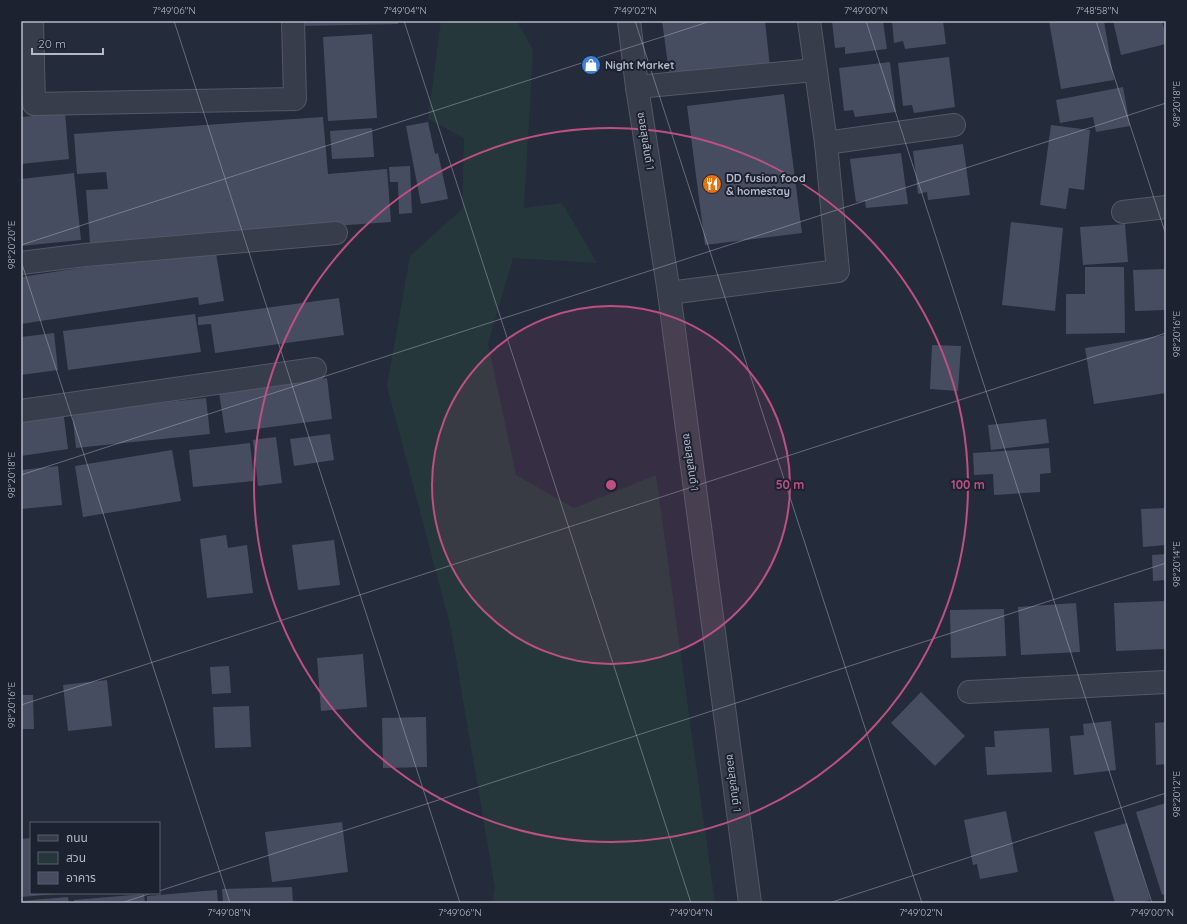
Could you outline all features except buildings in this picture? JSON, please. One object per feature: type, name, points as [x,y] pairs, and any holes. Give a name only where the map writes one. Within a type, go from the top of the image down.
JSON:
[{"type":"street","points":[[32,21],[34,104],[295,99],[293,21]]},
{"type":"street","name":"ซอยสุขสันต์ 1","points":[[629,21],[637,87],[669,293],[750,903]]},
{"type":"street","points":[[669,293],[838,271],[826,143],[809,21]]},
{"type":"street","points":[[637,87],[815,70]]},
{"type":"street","points":[[826,143],[954,125]]},
{"type":"street","points":[[1123,212],[1166,207]]},
{"type":"street","points":[[21,263],[85,255],[336,233]]},
{"type":"street","points":[[21,411],[315,370]]},
{"type":"street","points":[[969,692],[1166,682]]},
{"type":"green space","points":[[441,21],[517,21],[533,50],[524,208],[562,203],[597,263],[513,258],[488,343],[516,475],[574,508],[656,475],[715,903],[492,903],[495,888],[451,629],[387,386],[410,256],[462,209],[464,138],[428,119]]},
{"type":"place","name":"Night Market","points":[[591,65]]},
{"type":"place","name":"DD fusion food & homestay","points":[[712,184]]}]
